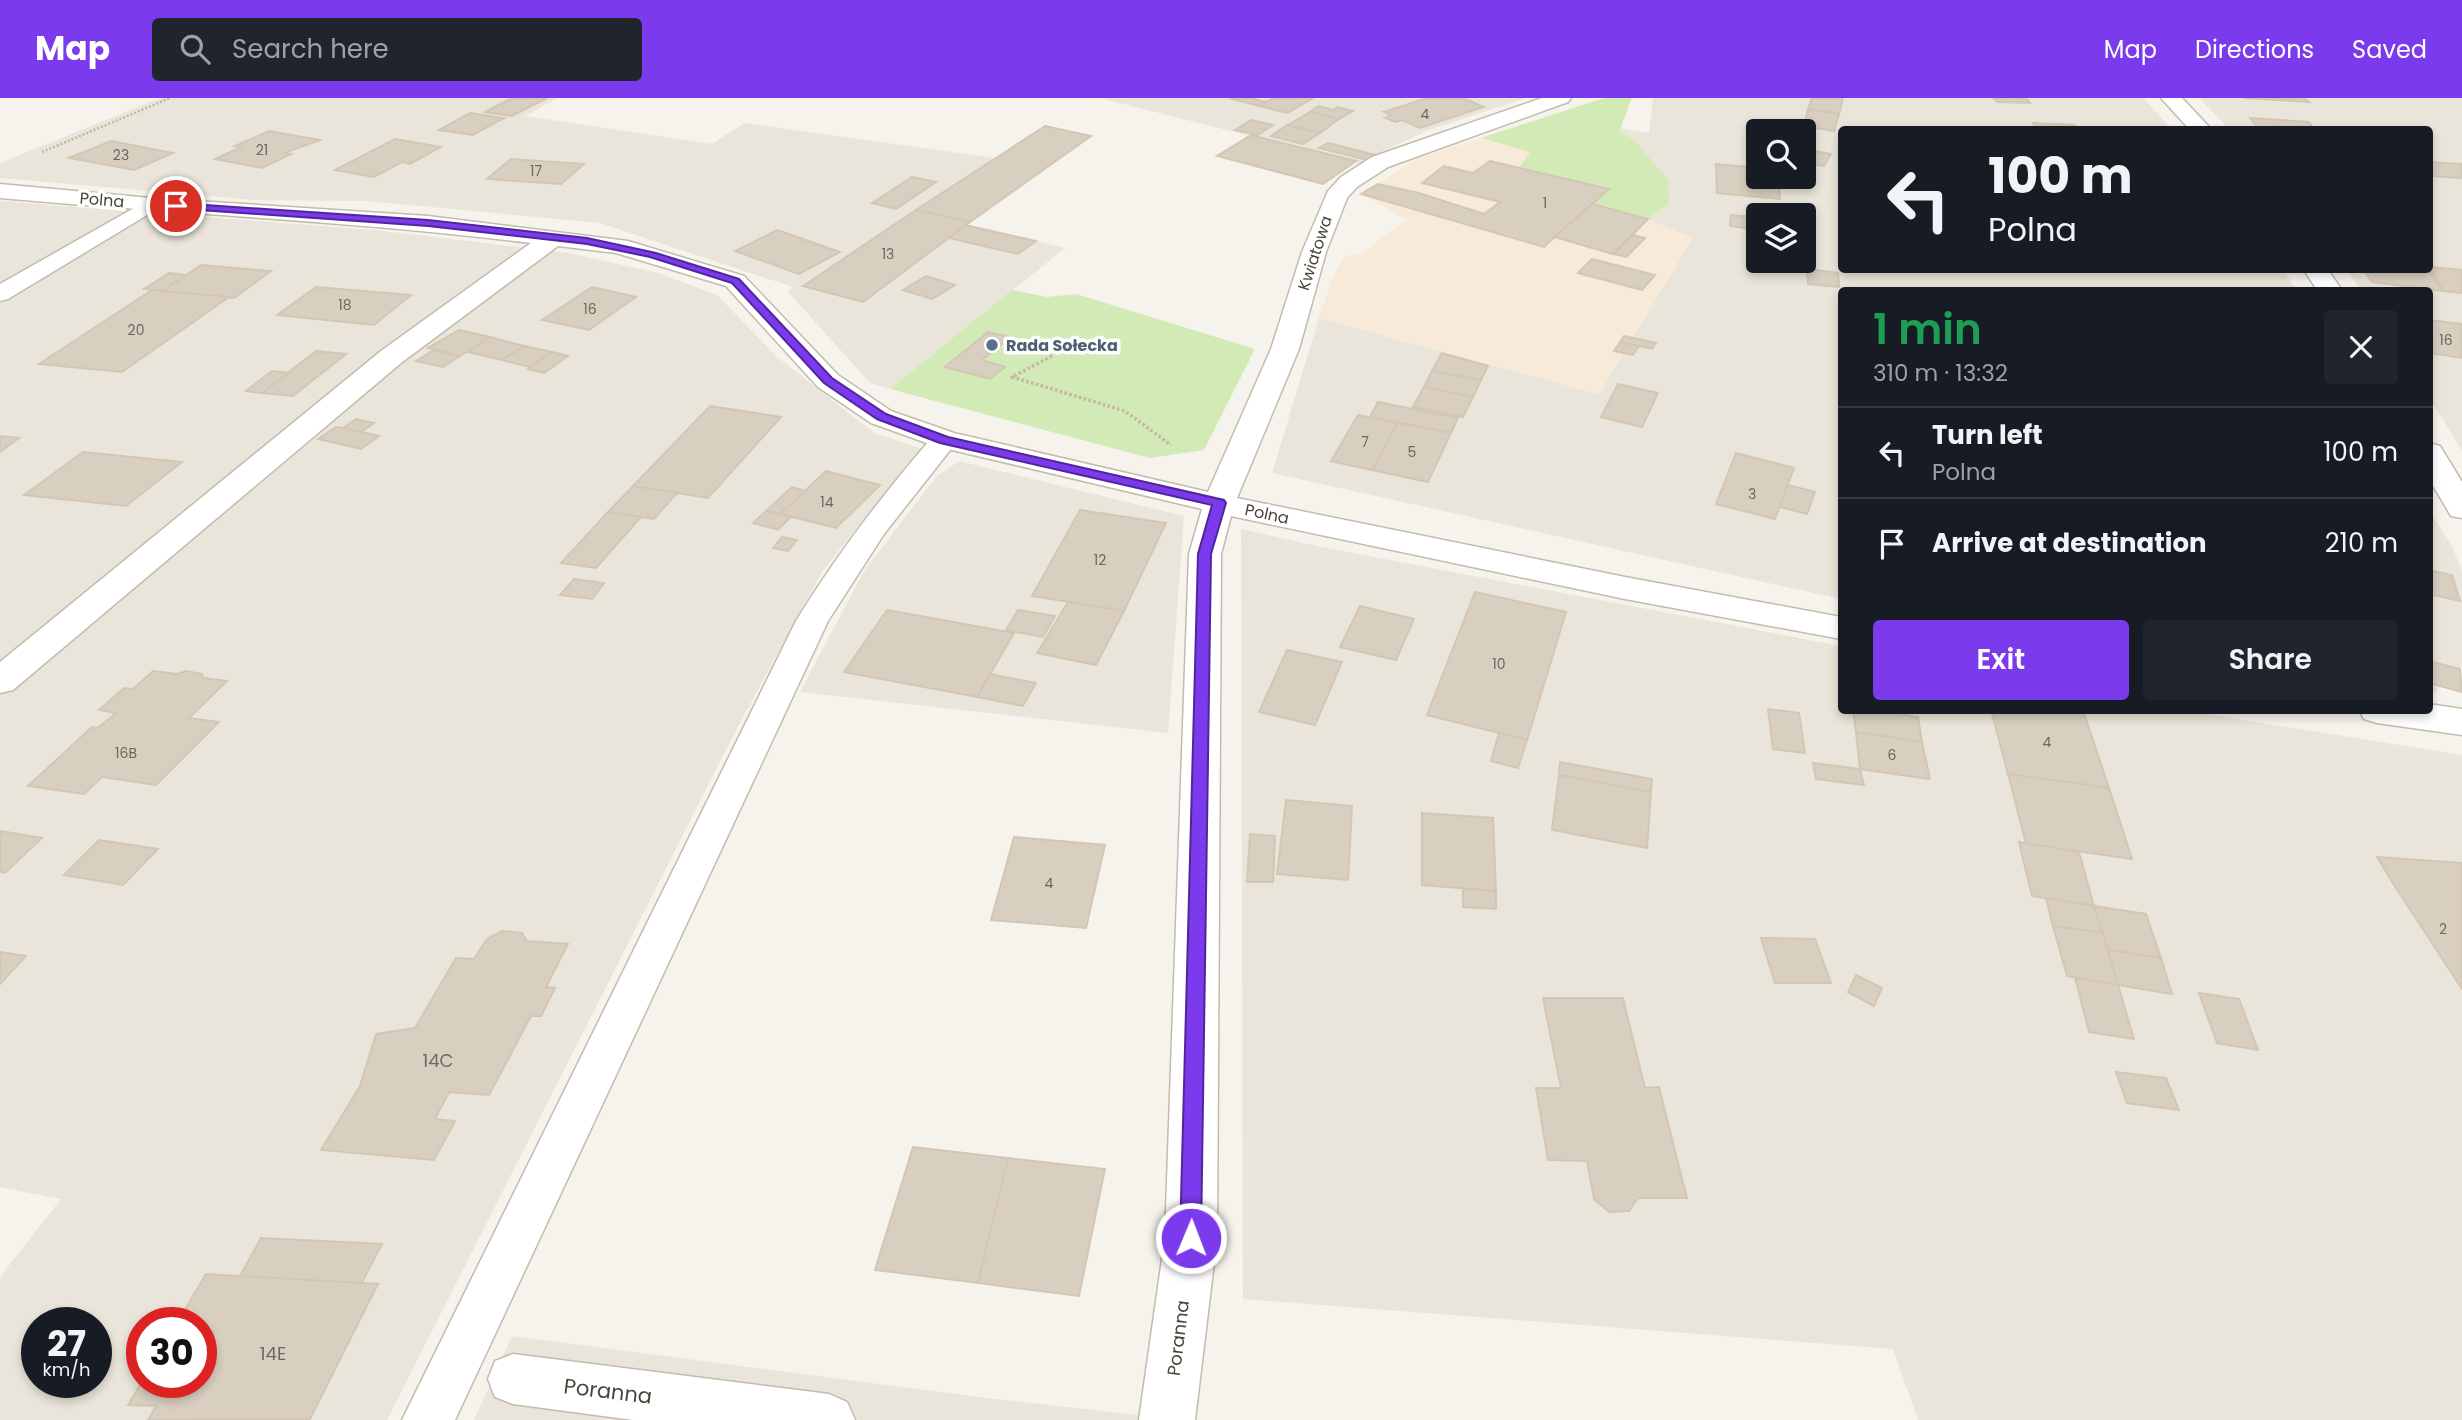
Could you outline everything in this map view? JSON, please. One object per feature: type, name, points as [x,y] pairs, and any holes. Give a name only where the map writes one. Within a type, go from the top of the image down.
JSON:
[{"type":"street","name":"Kwiatowa","points":[[1219,503],[1285,349],[1314,252],[1336,196],[1349,182],[1380,162],[1561,98]]},
{"type":"street","points":[[2171,98],[2198,126]]},
{"type":"street","name":"Polna","points":[[0,191],[150,205],[428,223],[620,246],[735,281],[828,381],[881,416],[944,440],[1219,503],[1625,588],[1838,627]]},
{"type":"street","points":[[0,681],[391,357],[554,237]]},
{"type":"street","points":[[2433,460],[2462,509]]},
{"type":"street","name":"Poranna","points":[[1167,1420],[1191,1238],[1205,554],[1219,503]]},
{"type":"street","points":[[2405,714],[2462,722]]},
{"type":"lane","points":[[0,294],[150,205]]},
{"type":"lane","points":[[428,1420],[812,621],[842,570],[909,481],[944,440]]},
{"type":"lane","name":"Poranna","points":[[513,1379],[829,1420]]},
{"type":"path","points":[[32,156],[170,98]]},
{"type":"path","points":[[1052,356],[1012,377],[1125,411],[1172,446]]},
{"type":"shaded area","points":[[160,98],[557,98],[526,116],[712,144],[744,123],[995,158],[966,225],[1065,248],[890,389],[870,383],[788,292],[793,287],[600,223],[367,201],[255,200],[0,178],[0,163]]},
{"type":"shaded area","points":[[1100,98],[1526,98],[1429,130],[1361,164]]},
{"type":"shaded area","points":[[1653,98],[2143,98],[2169,126],[1838,126],[1838,273],[2286,273],[2294,287],[1838,287],[1838,598],[1272,473],[1319,318],[1599,394],[1692,238],[1648,219],[1669,204],[1619,132],[1620,128],[1649,133]]},
{"type":"shaded area","points":[[2199,98],[2462,98],[2462,450],[2433,404],[2433,287],[2359,287],[2349,273],[2433,273],[2433,126],[2226,126]]},
{"type":"shaded area","points":[[1481,138],[1531,152],[1520,168],[1609,189],[1593,204],[1648,219],[1693,238],[1599,394],[1319,318],[1332,279],[1344,257],[1363,252],[1407,220],[1361,194],[1419,158]]},
{"type":"shaded area","points":[[0,201],[375,230],[569,253],[658,273],[717,295],[776,356],[874,433],[922,449],[823,570],[735,732],[387,1420],[0,1420],[0,1277],[61,1199],[0,1187]]},
{"type":"shaded area","points":[[959,461],[1184,516],[1168,733],[800,692],[864,571],[936,477]]},
{"type":"shaded area","points":[[2433,516],[2453,548],[2462,572],[2462,666],[2433,693]]},
{"type":"shaded area","points":[[1241,529],[1317,546],[1838,645],[1838,714],[2206,714],[2462,755],[2462,1420],[1918,1420],[1893,1349],[1243,1299]]},
{"type":"shaded area","points":[[512,1336],[987,1398],[1182,1420],[474,1420]]},
{"type":"green space","points":[[1604,98],[1632,98],[1619,132],[1633,139],[1668,180],[1669,204],[1648,219],[1592,204],[1608,189],[1519,168],[1530,152],[1481,138]]},
{"type":"green space","points":[[1012,290],[1047,297],[1076,294],[1255,349],[1204,450],[1150,458],[890,389]]},
{"type":"building","points":[[512,98],[547,98],[512,116],[485,112]]},
{"type":"building","points":[[1229,98],[1250,98],[1266,102],[1259,106]]},
{"type":"building","points":[[1274,98],[1313,98],[1287,113],[1259,106]]},
{"type":"building","points":[[1427,98],[1463,98],[1484,107],[1420,128],[1402,120],[1395,122],[1385,118],[1391,115],[1384,112]]},
{"type":"building","points":[[1812,98],[1843,98],[1839,114],[1808,109]]},
{"type":"building","points":[[1993,98],[2026,98],[2030,103],[1997,102]]},
{"type":"building","points":[[2243,98],[2304,98],[2309,102]]},
{"type":"building","points":[[1318,106],[1353,111],[1339,119],[1310,112]]},
{"type":"building","points":[[1808,109],[1839,114],[1834,131],[1816,128],[1816,119],[1806,119]]},
{"type":"building","points":[[1310,112],[1339,119],[1320,133],[1288,125]]},
{"type":"building","points":[[470,113],[504,118],[473,135],[439,130]]},
{"type":"building","points":[[2250,118],[2309,122],[2312,126],[2256,126]]},
{"type":"building","points":[[1251,120],[1273,125],[1258,135],[1235,130]]},
{"type":"building","points":[[2033,123],[2076,126],[2035,126]]},
{"type":"building","points":[[1287,125],[1320,133],[1303,144],[1271,136]]},
{"type":"building","points":[[1045,126],[1091,136],[970,222],[916,210]]},
{"type":"building","points":[[269,131],[320,140],[284,153],[291,154],[262,168],[215,159],[241,147],[235,146]]},
{"type":"building","points":[[1251,135],[1356,161],[1323,184],[1217,156]]},
{"type":"building","points":[[395,139],[441,147],[410,164],[402,162],[374,177],[335,170]]},
{"type":"building","points":[[111,141],[173,153],[134,170],[69,158]]},
{"type":"building","points":[[1328,143],[1375,155],[1367,160],[1319,148]]},
{"type":"building","points":[[1816,151],[1831,154],[1824,166],[1816,165]]},
{"type":"building","points":[[511,159],[584,164],[561,184],[487,179]]},
{"type":"building","points":[[1490,161],[1609,189],[1544,247],[1361,194],[1378,184],[1419,193],[1484,214],[1500,202],[1422,183],[1444,166],[1473,173]]},
{"type":"building","points":[[2433,162],[2462,164],[2462,178],[2433,176]]},
{"type":"building","points":[[1716,164],[1746,167],[1746,189],[1779,189],[1780,199],[1717,193]]},
{"type":"building","points":[[912,177],[936,182],[896,209],[872,203]]},
{"type":"building","points":[[1592,204],[1648,219],[1613,254],[1555,237]]},
{"type":"building","points":[[916,210],[970,222],[863,302],[803,286]]},
{"type":"building","points":[[1731,215],[1746,217],[1746,228],[1730,226]]},
{"type":"building","points":[[965,225],[1036,241],[1018,254],[949,238]]},
{"type":"building","points":[[777,230],[840,252],[799,274],[735,251]]},
{"type":"building","points":[[1633,235],[1645,238],[1626,257],[1614,254]]},
{"type":"building","points":[[1592,259],[1655,275],[1642,290],[1578,273]]},
{"type":"building","points":[[201,265],[271,271],[234,298],[162,291]]},
{"type":"building","points":[[2433,267],[2462,270],[2462,293],[2443,291],[2432,273]]},
{"type":"building","points":[[1816,270],[1838,273],[1839,287],[1808,284],[1807,273],[1816,273]]},
{"type":"building","points":[[169,273],[186,275],[162,291],[144,289]]},
{"type":"building","points":[[2366,273],[2430,273],[2443,291],[2433,290],[2433,287],[2372,282]]},
{"type":"building","points":[[926,276],[955,285],[932,299],[903,290]]},
{"type":"building","points":[[316,287],[411,295],[374,325],[277,315]]},
{"type":"building","points":[[592,287],[636,297],[589,330],[542,320]]},
{"type":"building","points":[[152,290],[229,297],[122,372],[39,364]]},
{"type":"building","points":[[2433,320],[2461,324],[2462,358],[2433,354]]},
{"type":"building","points":[[459,330],[490,337],[460,356],[428,348]]},
{"type":"building","points":[[988,332],[1010,337],[982,360],[1005,367],[990,379],[945,367]]},
{"type":"building","points":[[1624,336],[1656,343],[1652,349],[1620,342]]},
{"type":"building","points":[[490,337],[524,346],[502,360],[468,352]]},
{"type":"building","points":[[1068,340],[1082,342],[1085,349],[1072,353],[1063,351],[1059,347]]},
{"type":"building","points":[[1620,342],[1639,346],[1633,355],[1614,351]]},
{"type":"building","points":[[524,346],[552,352],[530,367],[502,360]]},
{"type":"building","points":[[434,350],[460,356],[443,367],[416,361]]},
{"type":"building","points":[[316,351],[346,354],[293,396],[262,393]]},
{"type":"building","points":[[552,352],[568,356],[544,373],[528,369]]},
{"type":"building","points":[[1442,353],[1488,366],[1481,380],[1432,371]]},
{"type":"building","points":[[272,371],[289,373],[262,393],[246,391]]},
{"type":"building","points":[[1432,371],[1481,380],[1473,397],[1424,387]]},
{"type":"building","points":[[1618,384],[1658,393],[1642,427],[1601,417]]},
{"type":"building","points":[[1424,387],[1473,397],[1463,417],[1413,407]]},
{"type":"building","points":[[1378,402],[1458,418],[1451,433],[1370,417]]},
{"type":"building","points":[[710,406],[781,417],[708,498],[633,486]]},
{"type":"building","points":[[1358,415],[1398,423],[1372,470],[1331,461]]},
{"type":"building","points":[[356,419],[374,423],[361,432],[343,428]]},
{"type":"building","points":[[1398,423],[1451,433],[1428,482],[1372,470]]},
{"type":"building","points":[[336,427],[379,436],[361,449],[318,439]]},
{"type":"building","points":[[0,436],[19,438],[0,452]]},
{"type":"building","points":[[83,452],[182,462],[126,506],[24,495]]},
{"type":"building","points":[[1736,453],[1794,468],[1775,519],[1716,504]]},
{"type":"building","points":[[826,471],[880,485],[836,528],[780,514]]},
{"type":"building","points":[[1788,485],[1815,492],[1807,514],[1780,507]]},
{"type":"building","points":[[633,486],[677,493],[654,519],[608,512]]},
{"type":"building","points":[[792,487],[805,491],[780,514],[766,511]]},
{"type":"building","points":[[1080,510],[1166,523],[1124,611],[1032,596]]},
{"type":"building","points":[[766,511],[791,517],[778,530],[753,523]]},
{"type":"building","points":[[608,512],[641,517],[596,568],[561,563]]},
{"type":"building","points":[[782,537],[797,540],[788,551],[773,548]]},
{"type":"building","points":[[2433,571],[2452,575],[2460,601],[2433,595]]},
{"type":"building","points":[[574,579],[604,583],[592,599],[560,595]]},
{"type":"building","points":[[1475,592],[1566,612],[1527,740],[1427,715]]},
{"type":"building","points":[[1068,602],[1124,611],[1096,665],[1037,653]]},
{"type":"building","points":[[1360,606],[1414,619],[1396,660],[1340,647]]},
{"type":"building","points":[[887,610],[1014,633],[977,697],[844,672]]},
{"type":"building","points":[[1018,610],[1055,616],[1043,637],[1006,630]]},
{"type":"building","points":[[1287,650],[1342,662],[1315,725],[1259,712]]},
{"type":"building","points":[[2433,662],[2460,669],[2462,692],[2433,684]]},
{"type":"building","points":[[153,671],[177,674],[186,671],[202,674],[203,678],[227,681],[189,718],[219,722],[156,785],[102,777],[84,794],[28,786],[92,727],[98,728],[116,713],[99,710],[124,688],[133,689]]},
{"type":"building","points":[[990,674],[1036,683],[1023,706],[977,697]]},
{"type":"building","points":[[1768,709],[1799,713],[1805,753],[1773,749]]},
{"type":"building","points":[[1854,714],[1900,714],[1918,717],[1922,742],[1856,732]]},
{"type":"building","points":[[1992,714],[2084,714],[2109,788],[2008,774]]},
{"type":"building","points":[[1856,732],[1922,742],[1930,779],[1860,769]]},
{"type":"building","points":[[1499,733],[1527,740],[1518,768],[1491,761]]},
{"type":"building","points":[[1560,762],[1652,779],[1651,792],[1559,775]]},
{"type":"building","points":[[1813,763],[1860,769],[1864,785],[1816,779]]},
{"type":"building","points":[[2008,774],[2109,788],[2132,859],[2026,844]]},
{"type":"building","points":[[1559,775],[1651,792],[1647,848],[1552,830]]},
{"type":"building","points":[[1286,800],[1352,806],[1348,880],[1277,874]]},
{"type":"building","points":[[1422,813],[1493,818],[1496,891],[1422,885]]},
{"type":"building","points":[[0,831],[42,838],[5,873],[0,872]]},
{"type":"building","points":[[1250,834],[1275,836],[1273,882],[1247,882]]},
{"type":"building","points":[[1014,837],[1105,845],[1086,928],[991,920]]},
{"type":"building","points":[[99,840],[158,849],[123,885],[64,875]]},
{"type":"building","points":[[2019,842],[2079,852],[2094,906],[2032,896]]},
{"type":"building","points":[[2377,857],[2462,863],[2462,989],[2394,885]]},
{"type":"building","points":[[1463,889],[1496,891],[1496,909],[1463,907]]},
{"type":"building","points":[[2046,898],[2094,906],[2103,933],[2053,926]]},
{"type":"building","points":[[2094,906],[2146,914],[2161,958],[2108,950]]},
{"type":"building","points":[[2053,926],[2103,933],[2118,985],[2067,976]]},
{"type":"building","points":[[502,931],[522,933],[527,941],[568,944],[546,987],[555,988],[541,1016],[531,1016],[489,1095],[449,1092],[435,1119],[455,1121],[434,1160],[321,1150],[360,1086],[376,1034],[415,1028],[456,958],[474,959],[487,939]]},
{"type":"building","points":[[1761,938],[1815,939],[1831,983],[1775,983]]},
{"type":"building","points":[[2108,950],[2161,958],[2172,994],[2118,985]]},
{"type":"building","points":[[0,952],[26,956],[0,984]]},
{"type":"building","points":[[1856,975],[1882,988],[1874,1006],[1848,992]]},
{"type":"building","points":[[2075,978],[2118,985],[2134,1039],[2089,1032]]},
{"type":"building","points":[[2199,993],[2239,999],[2258,1050],[2217,1043]]},
{"type":"building","points":[[1543,998],[1623,998],[1645,1088],[1659,1087],[1687,1198],[1638,1198],[1629,1211],[1609,1212],[1594,1199],[1587,1161],[1548,1160],[1536,1088],[1561,1088]]},
{"type":"building","points":[[2116,1072],[2166,1078],[2179,1110],[2127,1103]]},
{"type":"building","points":[[913,1147],[1008,1158],[978,1283],[875,1270]]},
{"type":"building","points":[[1008,1158],[1105,1169],[1079,1296],[978,1283]]},
{"type":"building","points":[[261,1238],[382,1244],[361,1284],[240,1276]]},
{"type":"building","points":[[206,1274],[378,1284],[310,1419],[148,1420],[156,1406],[128,1405],[132,1398],[217,1398],[217,1307],[186,1307]]},
{"type":"place","name":"Rada Sołecka","points":[[992,345]]},
{"type":"route","points":[[176,206],[428,223],[587,241],[652,255],[735,281],[828,381],[881,416],[944,440],[993,449],[1219,503],[1205,554],[1191,1238]]}]
